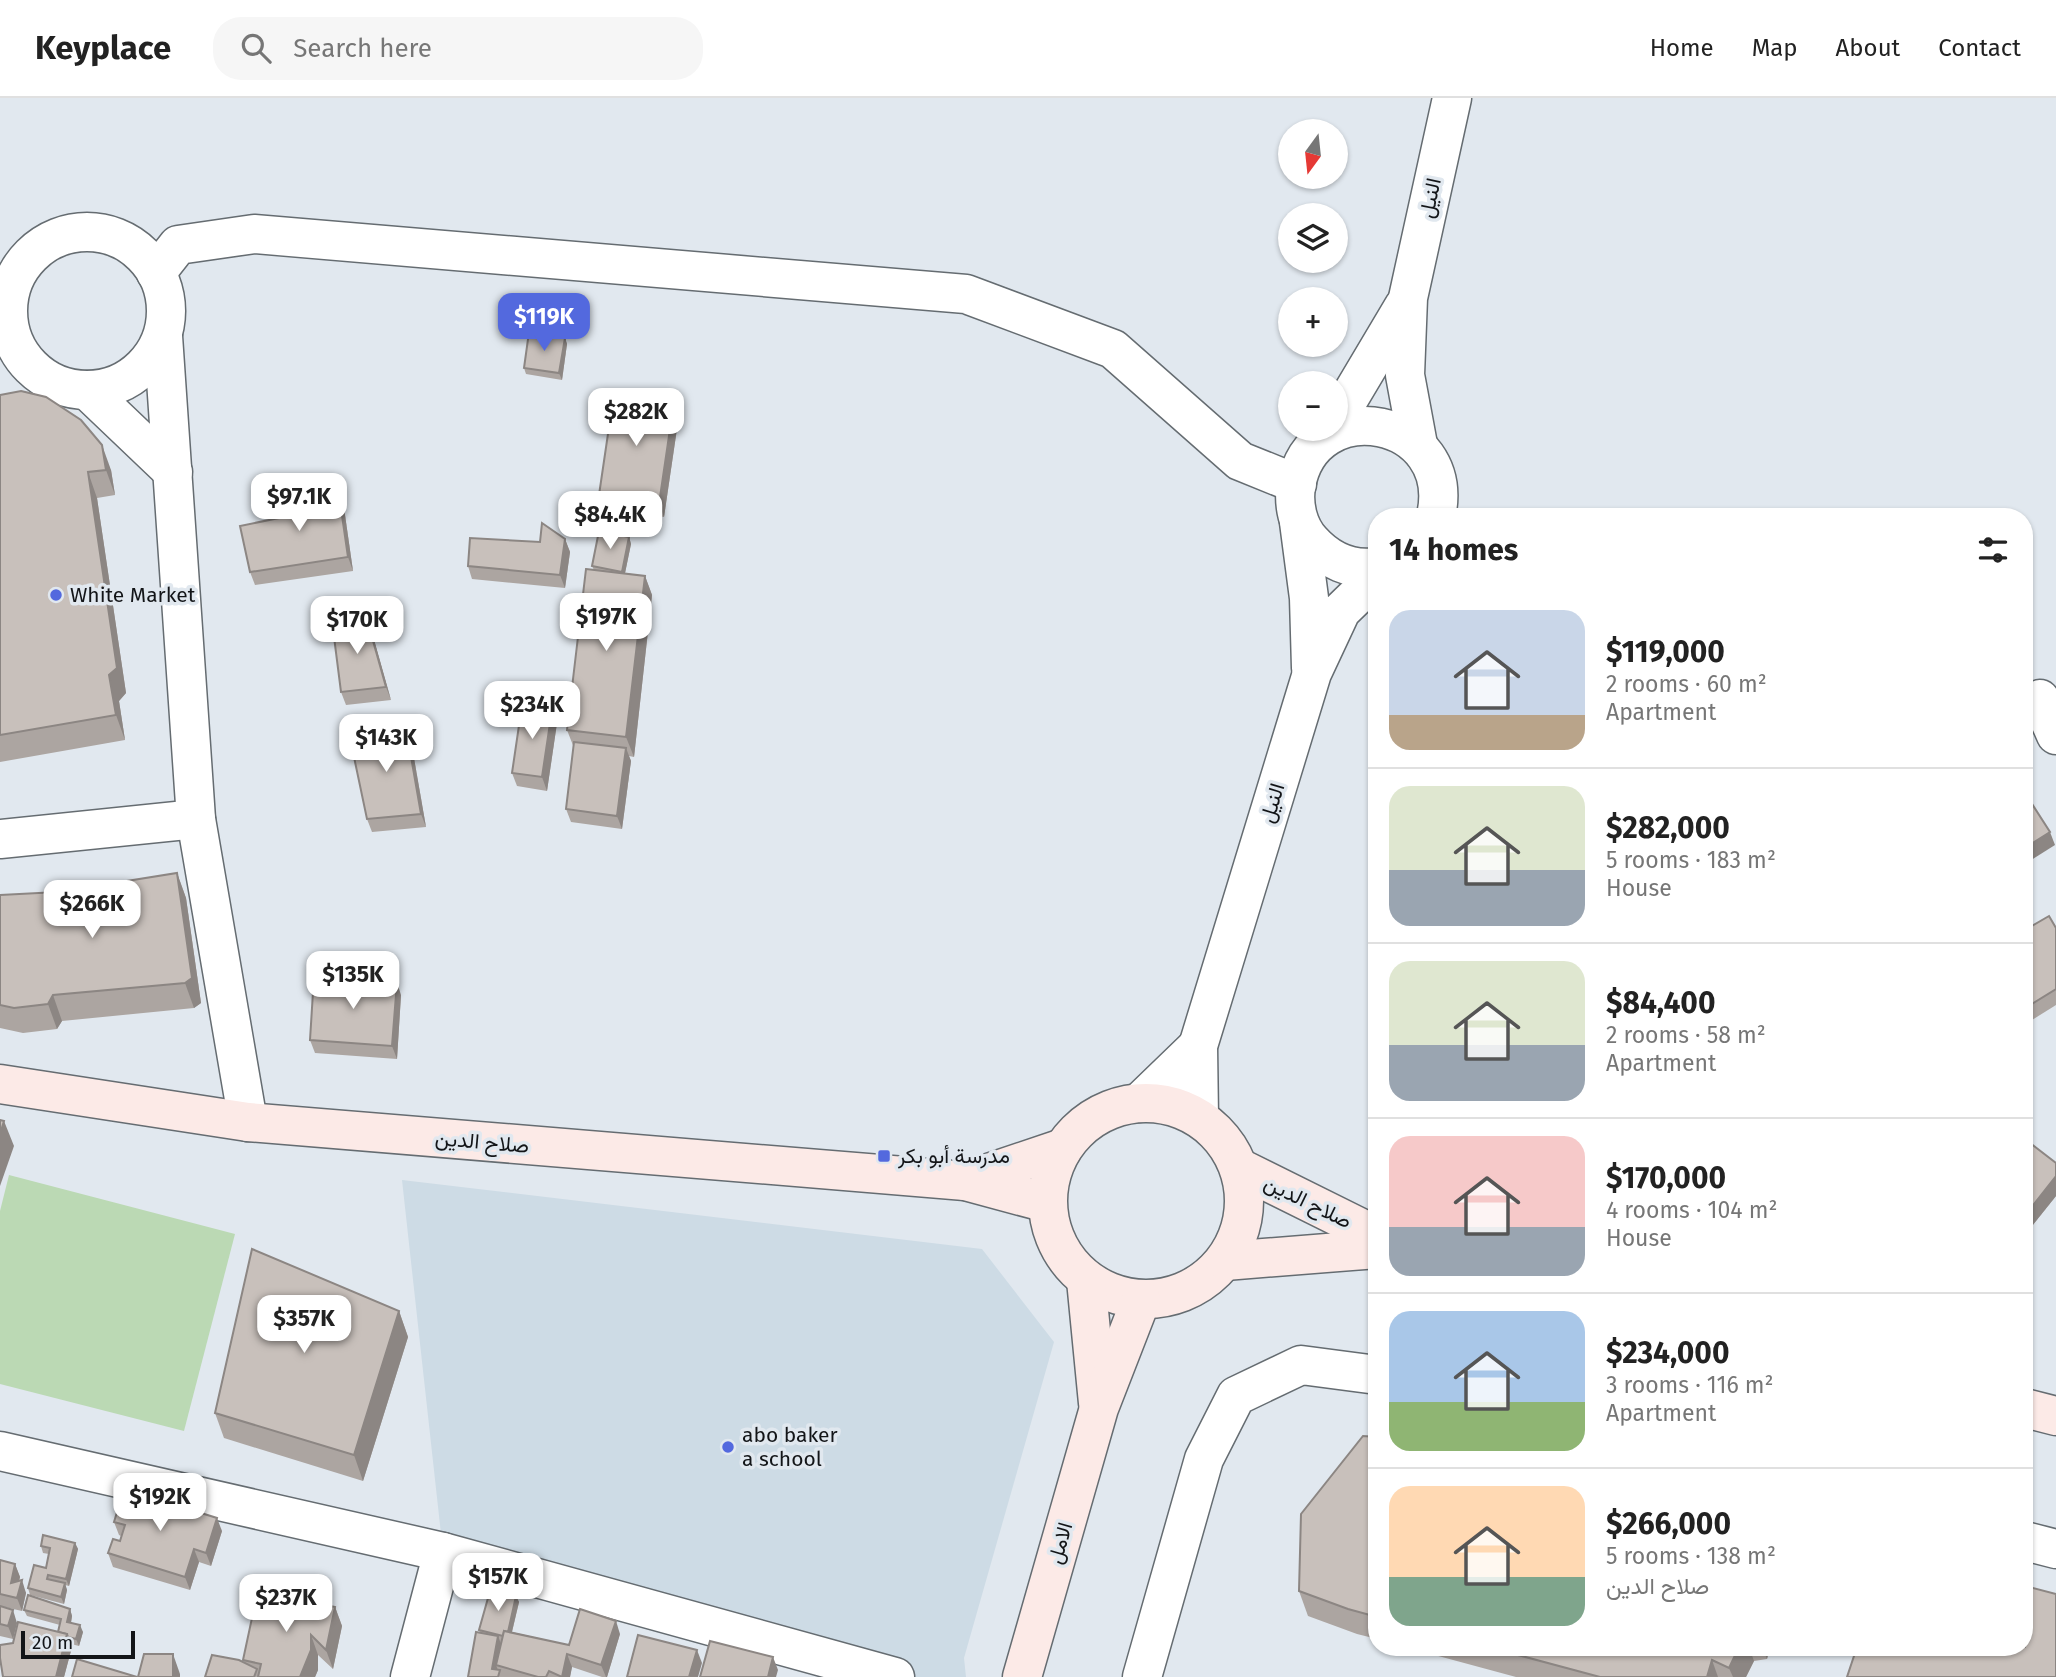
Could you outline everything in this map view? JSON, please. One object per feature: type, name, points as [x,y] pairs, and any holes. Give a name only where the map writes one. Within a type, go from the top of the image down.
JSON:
[{"type":"main road","name":"صلاح الدين","points":[[0,1084],[248,1122],[965,1181],[1047,1203]]},
{"type":"main road","points":[[1139,1103],[1170,1106],[1199,1118],[1224,1140],[1240,1168],[1245,1200],[1240,1232],[1225,1261],[1202,1283],[1173,1297],[1141,1300],[1112,1294],[1086,1280],[1066,1259],[1052,1233],[1047,1203],[1051,1174],[1063,1148],[1083,1125],[1109,1110],[1139,1103]]},
{"type":"main road","name":"صلاح الدين","points":[[965,1181],[1063,1148]]},
{"type":"main road","name":"صلاح الدين","points":[[1240,1168],[1368,1232]]},
{"type":"main road","name":"صلاح الدين","points":[[1225,1261],[1368,1250]]},
{"type":"main road","name":"الامل","points":[[1086,1280],[1099,1408]]},
{"type":"main road","name":"الامل","points":[[1022,1677],[1099,1408],[1141,1300]]},
{"type":"main road","points":[[2033,1410],[2056,1416]]},
{"type":"street","name":"النيل","points":[[1408,298],[1452,98]]},
{"type":"street","points":[[163,336],[151,359],[132,377],[107,388],[87,390],[55,384],[43,376],[17,349],[4,330],[9,298],[17,274],[33,253],[54,239],[79,232],[106,234],[129,244],[149,261],[162,284],[167,310],[163,336],[196,819],[248,1122]]},
{"type":"street","points":[[156,273],[178,245],[254,234],[966,294],[1113,349],[1240,461],[1297,501],[1308,538],[1324,554],[1345,565],[1368,566]]},
{"type":"street","points":[[1348,401],[1408,298]]},
{"type":"street","points":[[1408,298],[1405,375],[1418,445]]},
{"type":"street","points":[[0,376],[43,376]]},
{"type":"street","points":[[87,390],[173,472]]},
{"type":"street","points":[[1348,427],[1373,425],[1397,431],[1418,445],[1432,465],[1443,507]]},
{"type":"street","points":[[1312,673],[1309,598],[1297,501],[1298,473],[1309,453],[1320,441]]},
{"type":"street","name":"النيل","points":[[1199,1118],[1198,1046],[1312,673],[1340,611],[1368,585]]},
{"type":"street","points":[[2040,695],[2056,735]]},
{"type":"street","points":[[0,839],[196,819]]},
{"type":"street","name":"النيل","points":[[1139,1103],[1198,1046]]},
{"type":"street","points":[[1142,1677],[1204,1459],[1236,1395],[1301,1365],[1368,1374]]},
{"type":"street","points":[[0,1451],[443,1552],[895,1677]]},
{"type":"street","points":[[2033,1543],[2056,1549]]},
{"type":"street","points":[[410,1677],[443,1552]]},
{"type":"shaded area","name":"abo baker a school","points":[[402,1180],[982,1249],[1054,1342],[964,1658],[966,1677],[895,1677],[443,1552]]},
{"type":"green space","points":[[9,1175],[235,1234],[184,1431],[0,1384],[0,1211]]},
{"type":"building","points":[[529,332],[565,338],[559,373],[524,368]]},
{"type":"building","name":"White Market","points":[[21,391],[46,397],[81,420],[102,445],[106,470],[88,472],[117,668],[109,675],[116,715],[0,735],[0,395]]},
{"type":"building","points":[[614,393],[674,402],[659,504],[599,495]]},
{"type":"building","points":[[337,481],[348,557],[250,572],[240,526],[308,512],[302,487]]},
{"type":"building","points":[[542,523],[565,539],[560,575],[468,566],[470,538],[540,542]]},
{"type":"building","points":[[599,531],[629,537],[622,572],[592,566]]},
{"type":"building","points":[[586,569],[645,576],[626,737],[567,730]]},
{"type":"building","points":[[366,616],[386,687],[341,692],[332,621]]},
{"type":"building","points":[[522,705],[552,710],[542,777],[512,773]]},
{"type":"building","points":[[406,728],[421,814],[367,819],[350,738]]},
{"type":"building","points":[[574,742],[626,748],[617,816],[566,809]]},
{"type":"building","points":[[2033,805],[2050,832],[2033,843]]},
{"type":"building","points":[[177,873],[192,978],[185,983],[53,995],[48,1004],[14,1008],[0,1005],[0,895],[58,892]]},
{"type":"building","points":[[2049,916],[2056,928],[2056,989],[2033,1003],[2033,925]]},
{"type":"building","points":[[314,976],[397,982],[392,1046],[310,1040]]},
{"type":"building","points":[[2033,1145],[2056,1163],[2056,1176],[2033,1205]]},
{"type":"building","points":[[252,1249],[399,1311],[354,1455],[215,1413]]},
{"type":"building","points":[[1363,1436],[1368,1436],[1368,1615],[1299,1591],[1301,1514]]},
{"type":"building","points":[[124,1489],[217,1518],[206,1553],[194,1549],[185,1577],[108,1553],[113,1539],[120,1541],[125,1525],[114,1522]]},
{"type":"building","points":[[43,1535],[75,1543],[66,1579],[48,1575],[47,1579],[65,1583],[61,1597],[28,1588],[34,1565],[46,1568],[50,1548],[41,1546]]},
{"type":"building","points":[[0,1560],[15,1564],[11,1583],[22,1580],[17,1598],[0,1594]]},
{"type":"building","points":[[2033,1588],[2056,1594],[2056,1677],[1847,1677],[1854,1656],[2033,1656]]},
{"type":"building","points":[[258,1590],[335,1607],[326,1650],[311,1635],[311,1650],[300,1677],[258,1677],[261,1664],[243,1660]]},
{"type":"building","points":[[490,1591],[516,1596],[508,1632],[504,1631],[503,1636],[479,1630]]},
{"type":"building","points":[[28,1595],[70,1609],[67,1622],[80,1625],[76,1639],[58,1632],[61,1619],[24,1610]]},
{"type":"building","points":[[0,1606],[13,1610],[8,1626],[0,1624]]},
{"type":"building","points":[[580,1609],[616,1621],[601,1665],[567,1654],[562,1677],[549,1671],[546,1677],[538,1677],[496,1665],[504,1631],[569,1645]]},
{"type":"building","points":[[18,1622],[67,1634],[56,1677],[3,1677],[0,1645],[13,1643]]},
{"type":"building","points":[[476,1632],[498,1636],[492,1669],[500,1670],[498,1677],[468,1677]]},
{"type":"building","points":[[638,1635],[697,1650],[689,1677],[627,1677]]},
{"type":"building","points":[[710,1641],[773,1657],[768,1677],[700,1677]]},
{"type":"building","points":[[144,1654],[173,1654],[173,1677],[138,1677]]},
{"type":"building","points":[[212,1655],[239,1660],[257,1669],[254,1677],[205,1677]]},
{"type":"building","points":[[1522,1656],[1735,1656],[1729,1668],[1712,1660],[1707,1677],[1600,1677]]},
{"type":"building","points":[[77,1659],[137,1677],[72,1677]]},
{"type":"place","name":"White Market","points":[[56,595]]},
{"type":"place","name":"مدرسة أبو بكر","points":[[884,1156]]},
{"type":"place","name":"abo baker a school","points":[[728,1447]]}]
